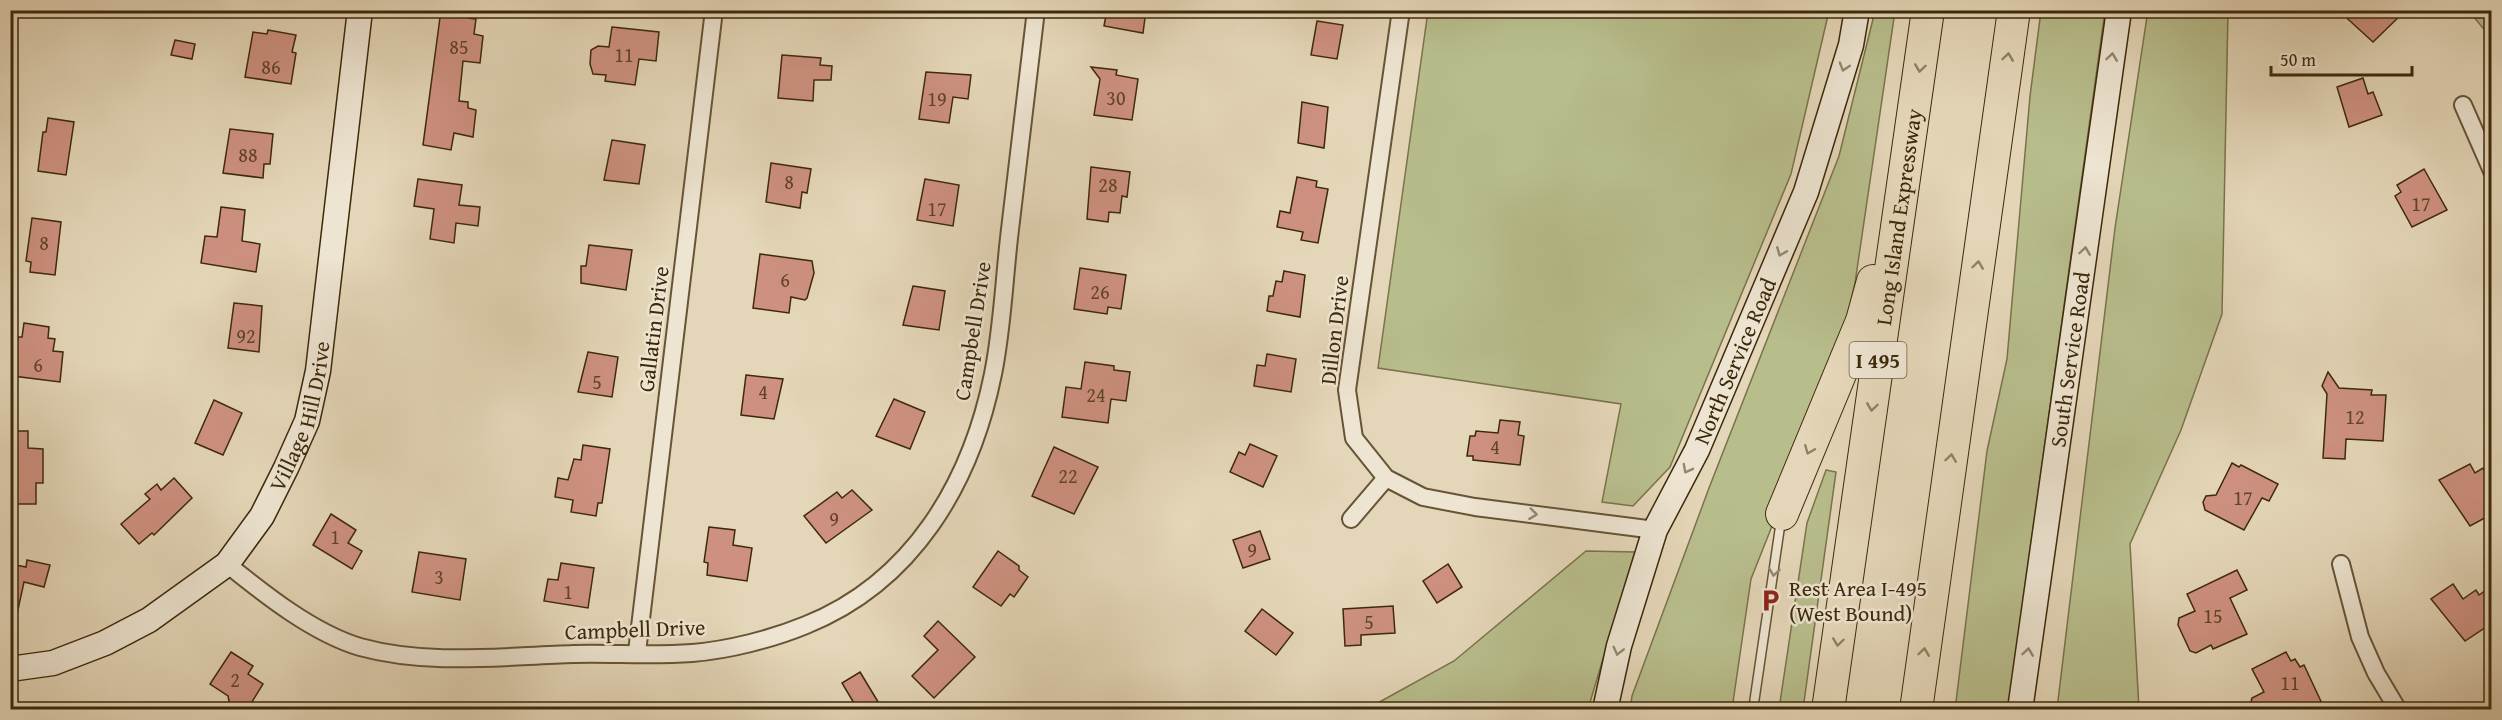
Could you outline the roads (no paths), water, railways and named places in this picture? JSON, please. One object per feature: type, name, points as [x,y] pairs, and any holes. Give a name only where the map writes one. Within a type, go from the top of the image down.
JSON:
[{"type":"highway","name":"Long Island Expressway","points":[[1828,710],[1928,10]]},
{"type":"highway","points":[[1916,710],[2014,10]]},
{"type":"highway","points":[[1782,514],[1862,321],[1911,135]]},
{"type":"main road","name":"Village Hill Drive","points":[[10,669],[53,663],[105,643],[149,620],[227,564],[262,516],[307,421],[318,371],[360,10]]},
{"type":"main road","name":"North Service Road","points":[[1605,710],[1619,646],[1655,530],[1701,440],[1806,192],[1851,45],[1857,10]]},
{"type":"main road","name":"South Service Road","points":[[2020,710],[2118,10]]},
{"type":"street","name":"Gallatin Drive","points":[[637,652],[714,10]]},
{"type":"street","name":"Campbell Drive","points":[[227,564],[262,592],[312,624],[357,646],[411,657],[693,653],[756,641],[807,625],[856,599],[898,564],[936,521],[973,450],[993,373],[1036,10]]},
{"type":"street","name":"Dillon Drive","points":[[1401,10],[1347,390],[1354,438],[1386,478],[1423,497],[1475,507],[1655,530]]},
{"type":"street","points":[[2463,105],[2492,171]]},
{"type":"street","points":[[1351,519],[1386,478]]},
{"type":"street","points":[[2341,564],[2360,637],[2376,673],[2398,710]]},
{"type":"lane","points":[[1753,710],[1782,514]]},
{"type":"place","name":"Rest Area I-495 (West Bound)","points":[[1771,601]]}]
